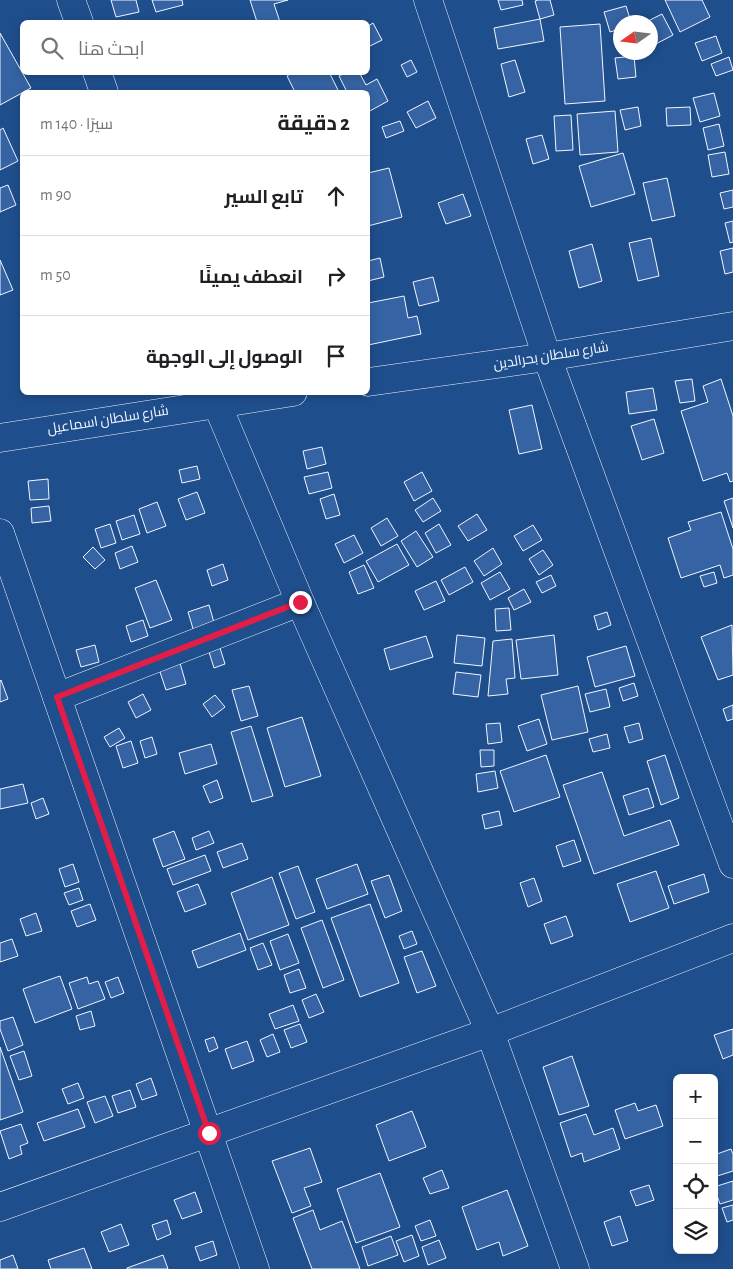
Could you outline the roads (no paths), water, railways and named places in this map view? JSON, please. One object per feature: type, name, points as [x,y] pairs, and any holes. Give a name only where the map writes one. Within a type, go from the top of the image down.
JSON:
[{"type":"street","points":[[71,0],[78,20]]},
{"type":"street","points":[[428,0],[547,357],[733,864]]},
{"type":"street","points":[[98,75],[103,90]]},
{"type":"street","name":"شارع سلطان بحرالدين","points":[[370,382],[547,357],[733,326]]},
{"type":"street","points":[[253,395],[214,398],[300,602],[490,1032],[575,1269]]},
{"type":"street","name":"شارع سلطان اسماعيل","points":[[0,438],[214,398]]},
{"type":"street","points":[[0,533],[255,1269]]},
{"type":"street","points":[[57,697],[300,602]]},
{"type":"street","points":[[0,1207],[490,1032],[733,938]]}]
